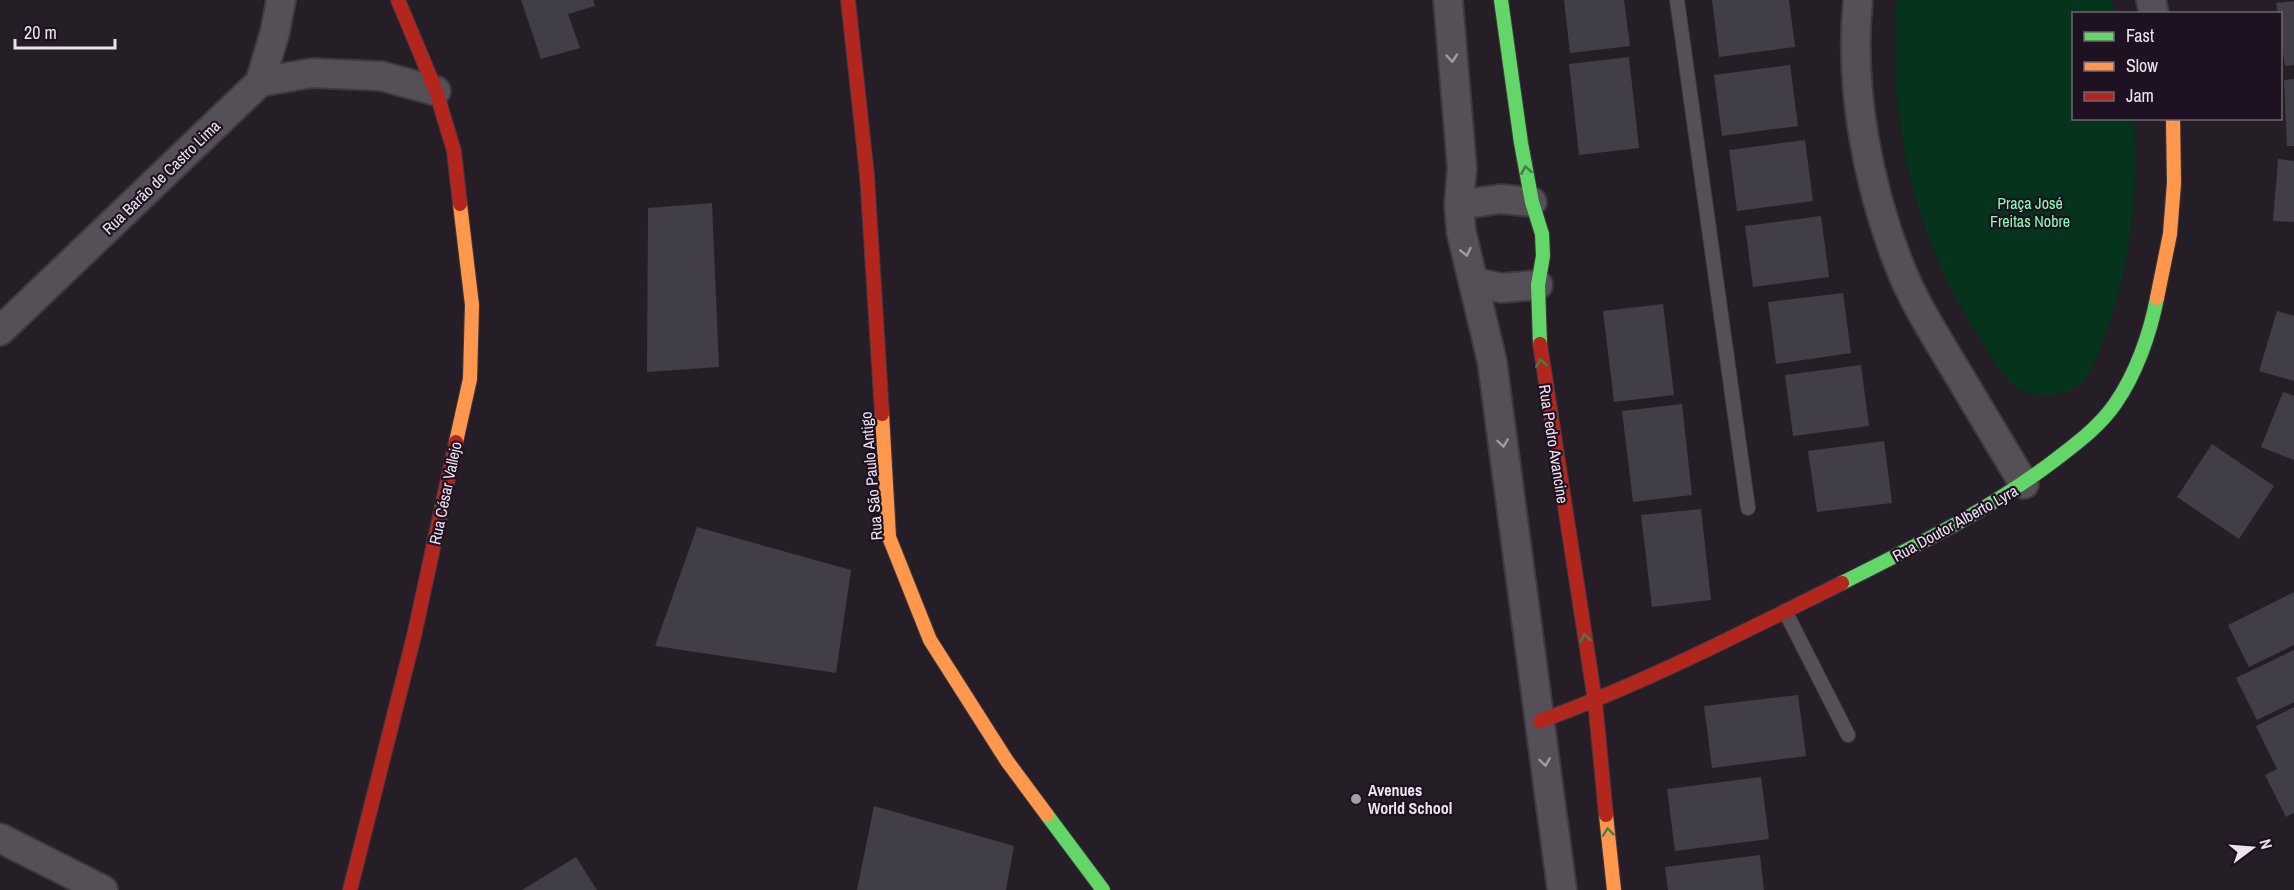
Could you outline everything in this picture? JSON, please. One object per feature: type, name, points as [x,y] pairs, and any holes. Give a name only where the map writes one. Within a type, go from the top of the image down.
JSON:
[{"type":"street","points":[[280,0],[275,32],[261,82],[312,73],[381,76],[436,91]]},
{"type":"street","name":"Rua César Vallejo","points":[[350,890],[414,636],[470,379],[472,305],[455,162],[436,91],[398,0]]},
{"type":"street","name":"Rua São Paulo Antigo","points":[[848,0],[867,175],[889,537],[930,640],[1007,761],[1103,890]]},
{"type":"street","points":[[1448,0],[1462,168],[1459,206],[1461,231],[1492,361],[1562,890]]},
{"type":"street","name":"Rua Pedro Avancine","points":[[1501,0],[1532,202],[1542,234],[1543,256],[1538,285],[1540,354],[1595,701],[1614,890]]},
{"type":"street","points":[[1858,0],[1857,65],[1861,120],[1881,212],[1901,269],[1926,321],[2024,484]]},
{"type":"street","name":"Rua Barão de Castro Lima","points":[[0,331],[261,82]]},
{"type":"street","name":"Rua Doutor Alberto Lyra","points":[[1540,721],[1595,701],[1694,657],[1970,518],[2024,484],[2094,430],[2115,404],[2135,369],[2156,303],[2170,234],[2174,183],[2173,120]]},
{"type":"street","points":[[1459,206],[1500,199],[1532,202]]},
{"type":"street","points":[[1474,282],[1501,288],[1538,285]]},
{"type":"street","points":[[0,838],[103,890]]},
{"type":"lane","points":[[1677,0],[1748,508]]},
{"type":"lane","points":[[1785,611],[1848,735]]},
{"type":"green space","name":"Praça José Freitas Nobre","points":[[1897,0],[2112,0],[2116,12],[2072,12],[2072,120],[2134,120],[2133,214],[2120,286],[2096,359],[2085,379],[2066,392],[2053,395],[2034,394],[2022,391],[2010,382],[1995,363],[1959,304],[1939,264],[1923,222],[1902,134],[1896,90]]},
{"type":"building","points":[[521,0],[593,0],[595,6],[568,14],[580,48],[541,59]]},
{"type":"building","points":[[1564,0],[1624,0],[1630,46],[1570,53]]},
{"type":"building","points":[[1712,0],[1789,0],[1795,47],[1719,57]]},
{"type":"building","points":[[2294,1],[2294,65],[2285,66],[2282,46],[2282,12],[2278,12],[2276,3]]},
{"type":"building","points":[[1629,57],[1639,148],[1579,155],[1569,64]]},
{"type":"building","points":[[1790,65],[1798,126],[1722,136],[1714,75]]},
{"type":"building","points":[[2294,79],[2294,146],[2287,146],[2284,80]]},
{"type":"building","points":[[1805,140],[1813,201],[1737,211],[1729,150]]},
{"type":"building","points":[[2278,159],[2294,161],[2294,222],[2273,221]]},
{"type":"building","points":[[712,203],[719,367],[647,372],[648,208]]},
{"type":"building","points":[[1821,216],[1829,277],[1753,287],[1745,226]]},
{"type":"building","points":[[1843,293],[1851,353],[1776,364],[1768,302]]},
{"type":"building","points":[[1663,304],[1674,395],[1614,402],[1603,311]]},
{"type":"building","points":[[2277,311],[2294,316],[2294,381],[2259,371]]},
{"type":"building","points":[[1861,365],[1869,426],[1793,436],[1785,375]]},
{"type":"building","points":[[2283,392],[2294,396],[2294,460],[2261,447]]},
{"type":"building","points":[[1682,404],[1692,495],[1633,502],[1622,411]]},
{"type":"building","points":[[1884,441],[1892,503],[1817,512],[1808,451]]},
{"type":"building","points":[[2212,444],[2274,486],[2239,539],[2177,497]]},
{"type":"building","points":[[1701,509],[1711,600],[1652,607],[1641,515]]},
{"type":"building","points":[[697,527],[851,570],[836,673],[655,646]]},
{"type":"building","points":[[2294,592],[2294,645],[2249,667],[2228,625]]},
{"type":"building","points":[[2294,650],[2294,702],[2257,720],[2236,678]]},
{"type":"building","points":[[1798,695],[1806,756],[1712,768],[1704,706]]},
{"type":"building","points":[[2294,707],[2294,813],[2286,817],[2265,775],[2277,769],[2256,726]]},
{"type":"building","points":[[1761,777],[1769,839],[1675,851],[1667,789]]},
{"type":"building","points":[[874,806],[1014,846],[1006,890],[857,890]]},
{"type":"building","points":[[1760,855],[1764,890],[1668,890],[1665,867]]},
{"type":"building","points":[[576,857],[597,890],[522,890]]},
{"type":"traffic: fast","points":[[1501,0],[1521,143],[1532,202],[1542,234],[1543,256],[1538,285],[1540,344]]},
{"type":"traffic: fast","points":[[1842,583],[1978,511],[2030,478],[2087,434],[2109,412],[2136,367],[2157,298]]},
{"type":"traffic: fast","points":[[1047,815],[1103,890]]},
{"type":"traffic: slow","points":[[2157,298],[2170,234],[2174,183],[2173,120]]},
{"type":"traffic: slow","points":[[456,442],[470,379],[472,305],[460,204]]},
{"type":"traffic: slow","points":[[882,414],[889,537],[930,640],[1007,761],[1047,815]]},
{"type":"traffic: slow","points":[[1606,815],[1614,890]]},
{"type":"traffic: jam","points":[[398,0],[436,91],[454,151],[460,204]]},
{"type":"traffic: jam","points":[[848,0],[867,175],[882,414]]},
{"type":"traffic: jam","points":[[1540,344],[1595,701],[1606,815]]},
{"type":"traffic: jam","points":[[350,890],[414,636],[456,442]]},
{"type":"traffic: jam","points":[[1540,721],[1656,674],[1842,583]]},
{"type":"place","name":"Avenues World School","points":[[1356,799]]}]
